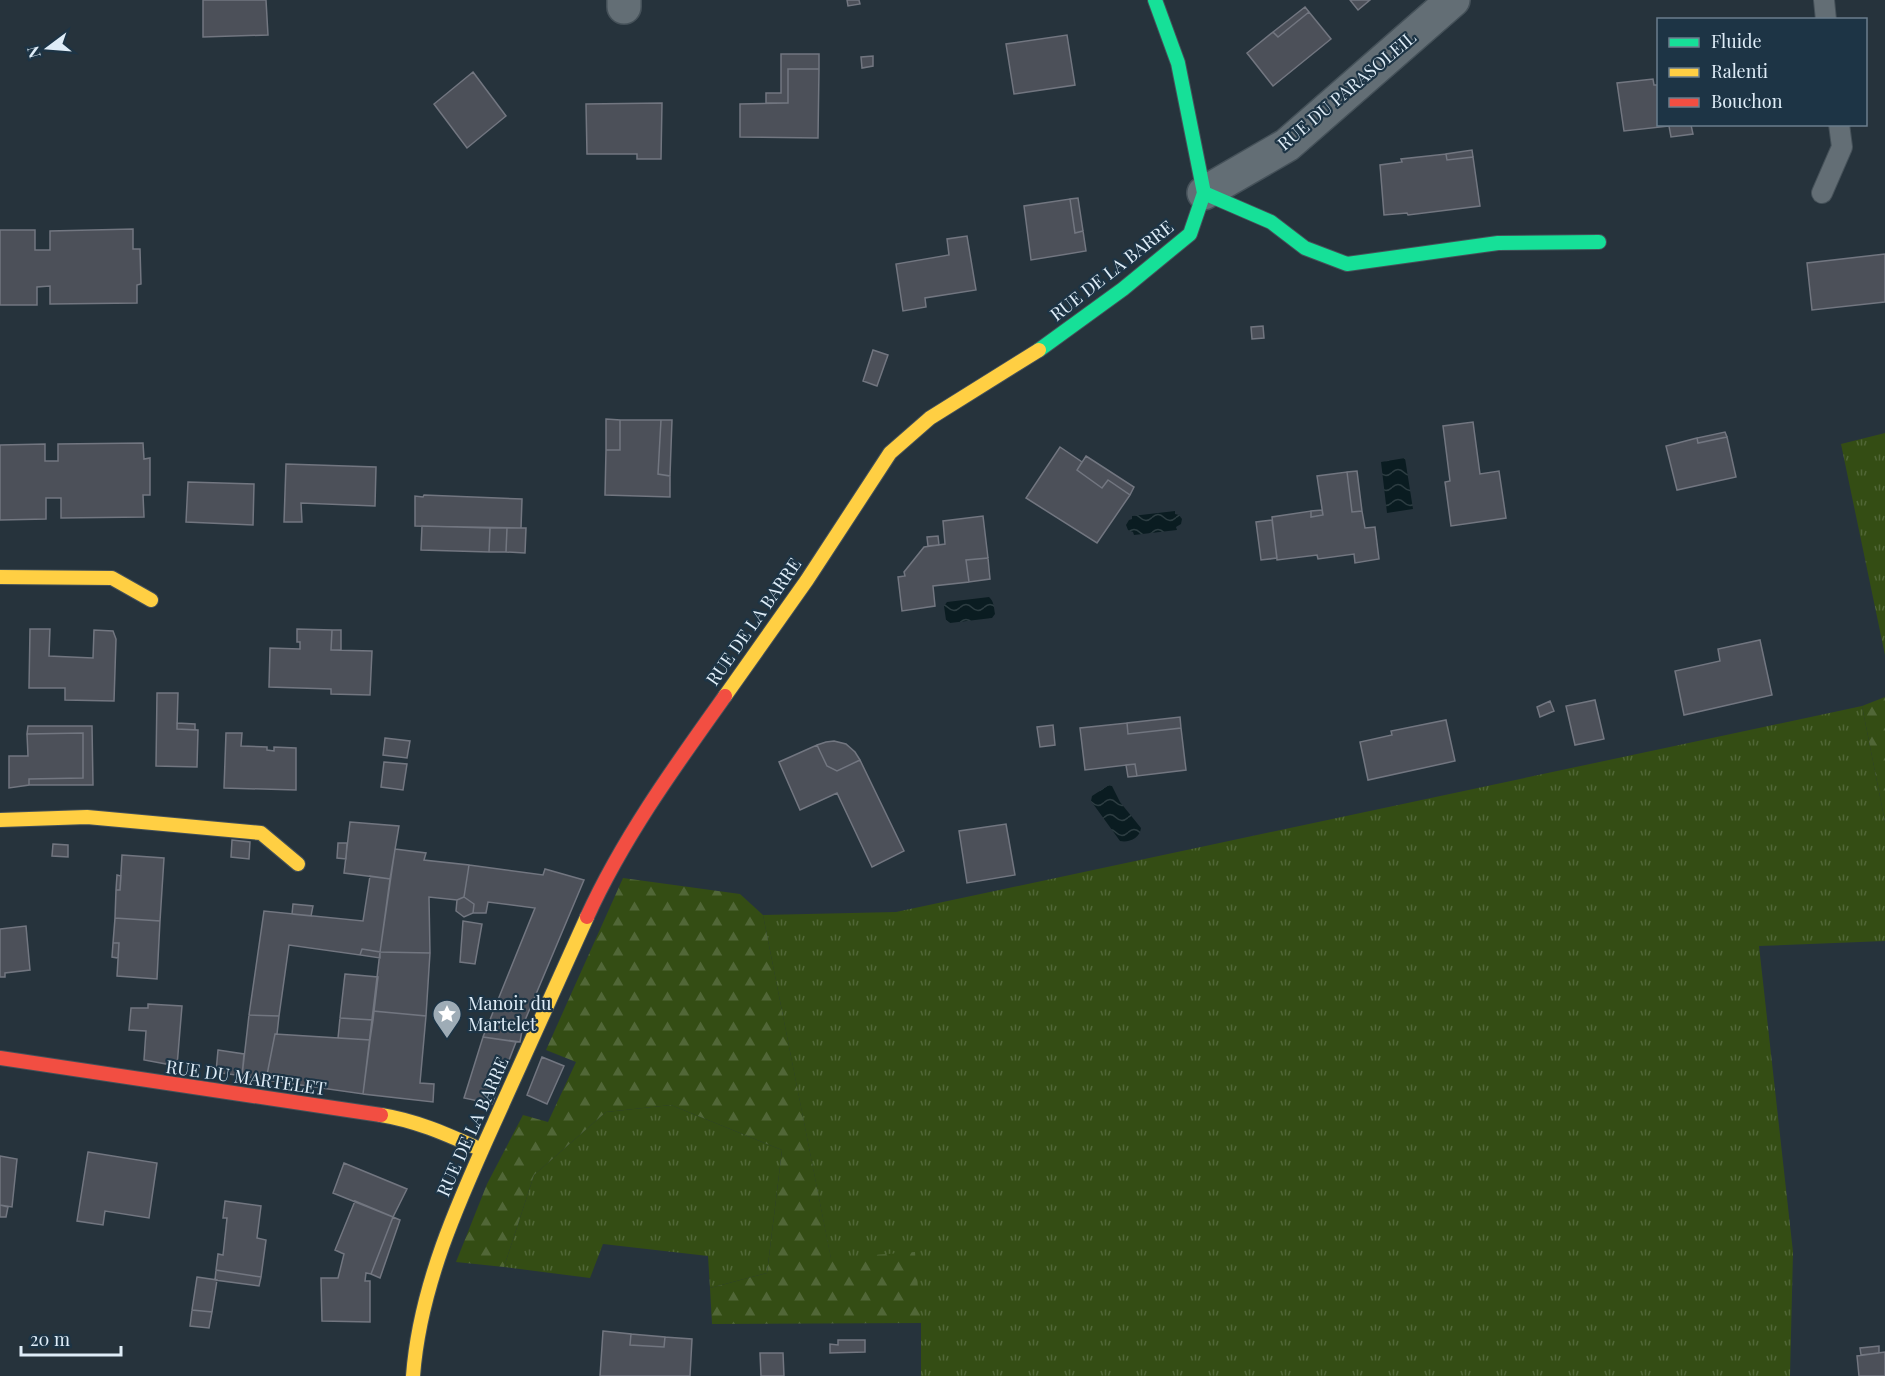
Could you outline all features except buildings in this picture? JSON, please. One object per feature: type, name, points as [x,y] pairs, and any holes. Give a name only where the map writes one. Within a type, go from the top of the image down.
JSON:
[{"type":"street","name":"RUE DE LA BARRE","points":[[413,1376],[415,1351],[427,1294],[454,1216],[482,1150],[601,886],[636,826],[701,729],[807,580],[890,453],[930,418],[1036,352],[1132,282],[1190,234],[1204,193],[1178,63],[1155,0]]},
{"type":"street","name":"RUE DU PARASOLEIL","points":[[1204,193],[1287,145],[1453,0]]},
{"type":"street","points":[[1204,193],[1271,222],[1305,248],[1347,264],[1498,243],[1599,242]]},
{"type":"street","points":[[0,577],[112,578],[151,600]]},
{"type":"street","points":[[0,820],[87,817],[261,833],[298,864]]},
{"type":"street","name":"RUE DU MARTELET","points":[[0,1059],[405,1119],[438,1130],[482,1150]]},
{"type":"lane","points":[[1824,0],[1826,18]]},
{"type":"lane","points":[[1822,193],[1842,147],[1839,126]]},
{"type":"green space","points":[[1885,433],[1885,655],[1841,444]]},
{"type":"green space","points":[[1885,697],[1885,822],[1862,706]]},
{"type":"green space","points":[[1862,706],[1885,822],[1885,941],[1759,946],[1793,1252],[1790,1376],[921,1376],[921,1323],[831,1259],[763,915],[896,912]]},
{"type":"green space","points":[[623,878],[740,894],[763,915],[831,1258],[915,1252],[921,1323],[712,1324],[710,1288],[767,1273],[782,1150],[671,1105],[606,1112],[534,1175],[504,1267],[456,1262],[487,1184],[523,1115],[548,1122],[576,1062],[546,1050]]},
{"type":"green space","points":[[671,1105],[782,1150],[767,1273],[710,1288],[708,1256],[603,1244],[590,1278],[504,1267],[534,1175],[606,1112]]},
{"type":"water","points":[[1405,458],[1413,509],[1387,513],[1381,462]]},
{"type":"water","points":[[1175,511],[1175,514],[1182,519],[1181,524],[1176,527],[1177,530],[1134,535],[1126,525],[1132,516]]},
{"type":"water","points":[[989,597],[995,614],[992,618],[950,623],[946,620],[944,606],[947,602]]},
{"type":"water","points":[[1109,785],[1112,786],[1120,802],[1141,828],[1139,835],[1130,840],[1120,841],[1091,801],[1092,796]]},
{"type":"traffic: fast","points":[[1039,350],[1123,289],[1190,234],[1204,193],[1178,63],[1155,0]]},
{"type":"traffic: fast","points":[[1204,193],[1271,222],[1305,248],[1347,264],[1498,243],[1599,242]]},
{"type":"traffic: slow","points":[[725,696],[807,580],[890,453],[930,418],[1039,350]]},
{"type":"traffic: slow","points":[[0,577],[112,578],[151,600]]},
{"type":"traffic: slow","points":[[0,820],[87,817],[261,833],[298,864]]},
{"type":"traffic: slow","points":[[413,1376],[424,1307],[444,1241],[587,917]]},
{"type":"traffic: slow","points":[[381,1115],[420,1125],[482,1150]]},
{"type":"traffic: jam","points":[[587,917],[633,831],[725,696]]},
{"type":"traffic: jam","points":[[0,1058],[381,1115]]},
{"type":"place","name":"Manoir du Martelet","points":[[447,1040]]}]
